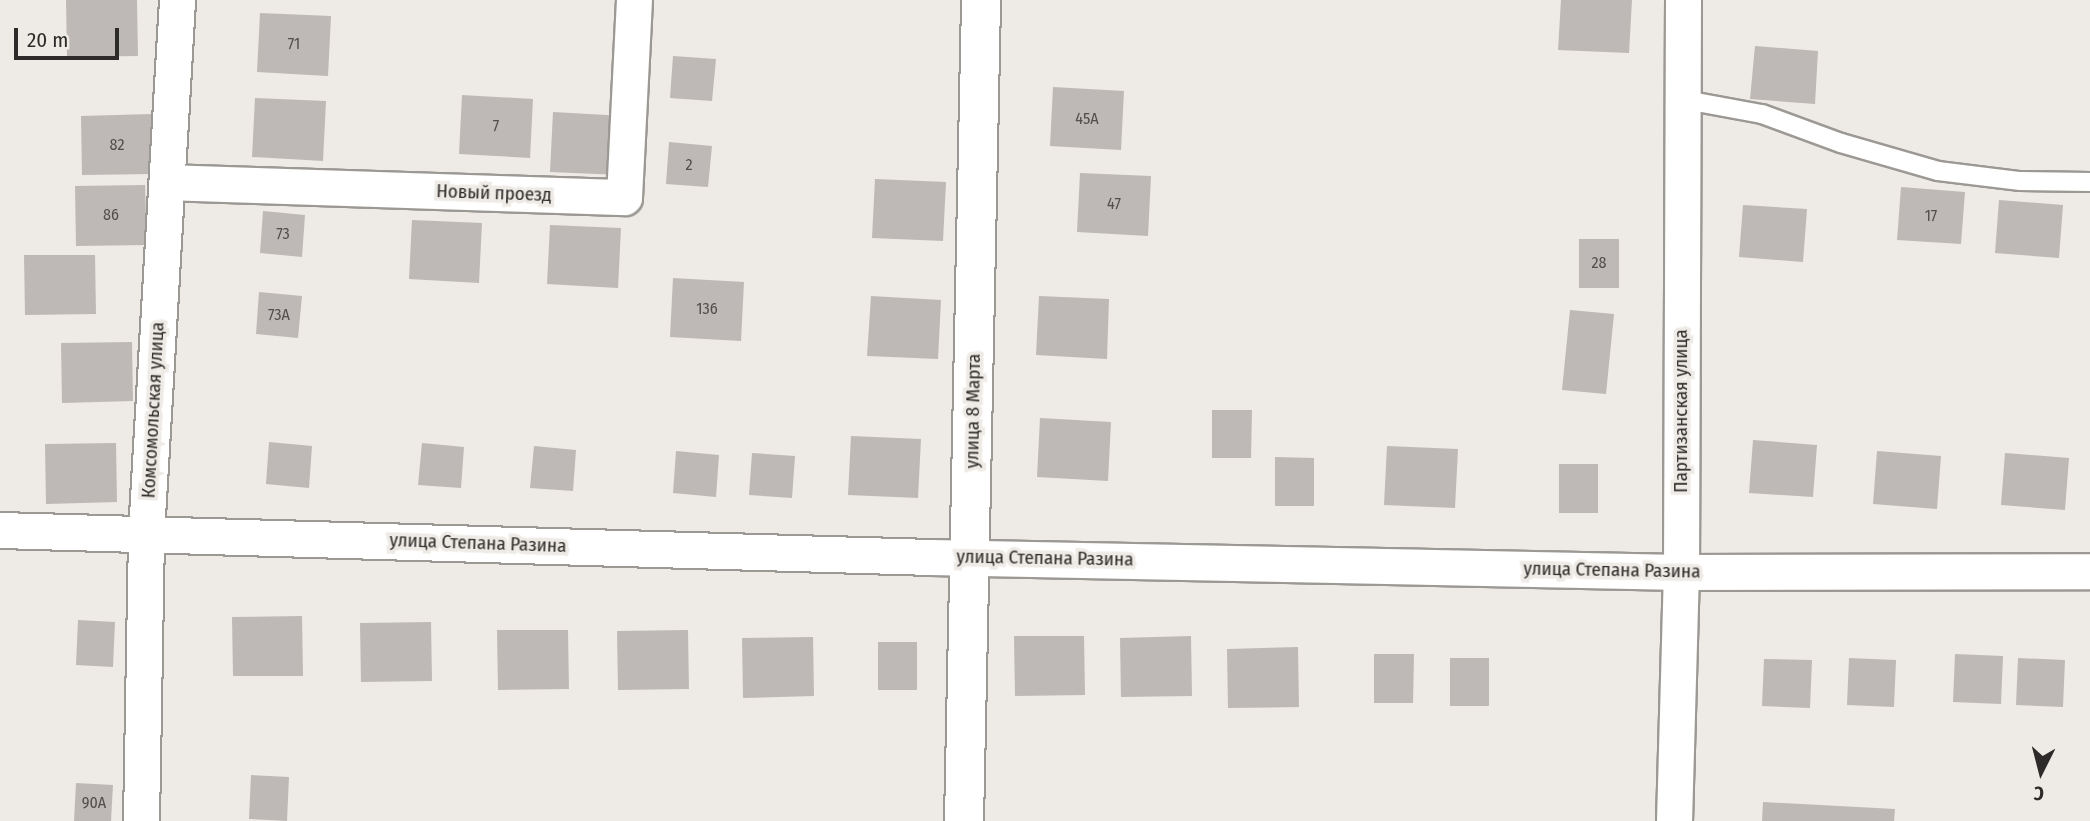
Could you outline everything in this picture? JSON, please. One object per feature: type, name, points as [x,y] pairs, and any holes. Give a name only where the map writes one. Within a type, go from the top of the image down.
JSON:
[{"type":"main road","name":"улица 8 Марта","points":[[964,821],[981,0]]},
{"type":"street","name":"Комсомольская улица","points":[[141,821],[146,533],[177,0]]},
{"type":"street","name":"Новый проезд","points":[[167,182],[624,197],[634,0]]},
{"type":"street","name":"Партизанская улица","points":[[1674,821],[1681,572],[1680,99],[1683,0]]},
{"type":"street","name":"улица Степана Разина","points":[[0,530],[1681,572],[2090,571]]},
{"type":"lane","points":[[1680,99],[1762,114],[1841,143],[1938,170],[2020,181],[2090,182]]},
{"type":"building","points":[[66,0],[137,0],[138,56],[67,57]]},
{"type":"building","points":[[1561,0],[1632,0],[1629,53],[1558,50]]},
{"type":"building","points":[[260,13],[331,16],[328,76],[257,72]]},
{"type":"building","points":[[1755,46],[1818,51],[1815,104],[1750,99]]},
{"type":"building","points":[[673,56],[716,59],[712,101],[670,98]]},
{"type":"building","points":[[1053,87],[1124,91],[1121,150],[1050,146]]},
{"type":"building","points":[[462,95],[533,99],[530,158],[459,154]]},
{"type":"building","points":[[255,98],[326,101],[323,161],[252,157]]},
{"type":"building","points":[[553,112],[624,116],[621,175],[550,172]]},
{"type":"building","points":[[152,114],[152,174],[82,175],[81,116]]},
{"type":"building","points":[[669,142],[712,146],[708,187],[666,184]]},
{"type":"building","points":[[1080,173],[1151,176],[1148,236],[1077,232]]},
{"type":"building","points":[[875,179],[946,182],[943,241],[872,238]]},
{"type":"building","points":[[145,185],[147,245],[76,246],[75,186]]},
{"type":"building","points":[[1901,187],[1965,192],[1961,244],[1897,240]]},
{"type":"building","points":[[1999,200],[2063,205],[2059,258],[1995,253]]},
{"type":"building","points":[[1743,205],[1807,209],[1803,262],[1739,257]]},
{"type":"building","points":[[263,211],[305,215],[302,257],[260,253]]},
{"type":"building","points":[[412,220],[482,223],[479,283],[409,279]]},
{"type":"building","points":[[550,225],[621,228],[618,288],[547,284]]},
{"type":"building","points":[[1579,239],[1619,239],[1619,288],[1579,288]]},
{"type":"building","points":[[24,255],[95,255],[96,314],[25,315]]},
{"type":"building","points":[[673,278],[744,282],[741,341],[670,337]]},
{"type":"building","points":[[259,292],[302,296],[298,338],[256,334]]},
{"type":"building","points":[[871,296],[941,300],[938,359],[867,356]]},
{"type":"building","points":[[1039,296],[1109,299],[1107,359],[1036,355]]},
{"type":"building","points":[[1570,310],[1614,314],[1606,394],[1562,390]]},
{"type":"building","points":[[132,342],[133,401],[62,403],[61,343]]},
{"type":"building","points":[[1212,410],[1252,410],[1251,458],[1212,458]]},
{"type":"building","points":[[1040,418],[1111,422],[1108,481],[1037,477]]},
{"type":"building","points":[[851,436],[921,439],[918,498],[848,495]]},
{"type":"building","points":[[1753,440],[1817,445],[1813,497],[1749,493]]},
{"type":"building","points":[[269,442],[312,446],[309,488],[266,484]]},
{"type":"building","points":[[116,443],[117,502],[46,504],[45,444]]},
{"type":"building","points":[[422,443],[464,447],[461,488],[418,485]]},
{"type":"building","points":[[534,446],[576,450],[573,491],[530,488]]},
{"type":"building","points":[[1387,446],[1458,449],[1455,508],[1384,505]]},
{"type":"building","points":[[676,451],[719,455],[716,497],[673,493]]},
{"type":"building","points":[[1877,451],[1941,456],[1937,509],[1873,504]]},
{"type":"building","points":[[752,453],[795,456],[792,498],[749,495]]},
{"type":"building","points":[[2005,453],[2069,458],[2065,510],[2001,505]]},
{"type":"building","points":[[1275,457],[1314,458],[1314,506],[1275,506]]},
{"type":"building","points":[[1559,464],[1598,464],[1598,513],[1559,513]]},
{"type":"building","points":[[302,616],[303,676],[233,676],[232,617]]},
{"type":"building","points":[[78,620],[115,622],[113,667],[76,665]]},
{"type":"building","points":[[431,622],[432,681],[361,682],[360,623]]},
{"type":"building","points":[[497,630],[568,630],[569,689],[498,690]]},
{"type":"building","points":[[688,630],[689,689],[618,690],[617,631]]},
{"type":"building","points":[[1014,636],[1084,636],[1085,695],[1015,696]]},
{"type":"building","points":[[1191,636],[1192,696],[1121,697],[1120,638]]},
{"type":"building","points":[[813,637],[814,696],[743,698],[742,638]]},
{"type":"building","points":[[878,642],[917,642],[917,690],[878,690]]},
{"type":"building","points":[[1298,647],[1299,707],[1228,708],[1227,649]]},
{"type":"building","points":[[1374,654],[1414,654],[1413,703],[1374,703]]},
{"type":"building","points":[[1955,654],[2003,656],[2001,704],[1953,702]]},
{"type":"building","points":[[1450,658],[1489,658],[1489,706],[1450,706]]},
{"type":"building","points":[[1849,658],[1896,660],[1894,707],[1847,705]]},
{"type":"building","points":[[2018,658],[2065,660],[2063,707],[2016,705]]},
{"type":"building","points":[[1764,659],[1812,660],[1810,708],[1762,706]]},
{"type":"building","points":[[251,775],[289,777],[287,821],[249,819]]},
{"type":"building","points":[[76,783],[113,785],[111,821],[74,821]]},
{"type":"building","points":[[1763,802],[1895,809],[1894,821],[1762,821]]}]
